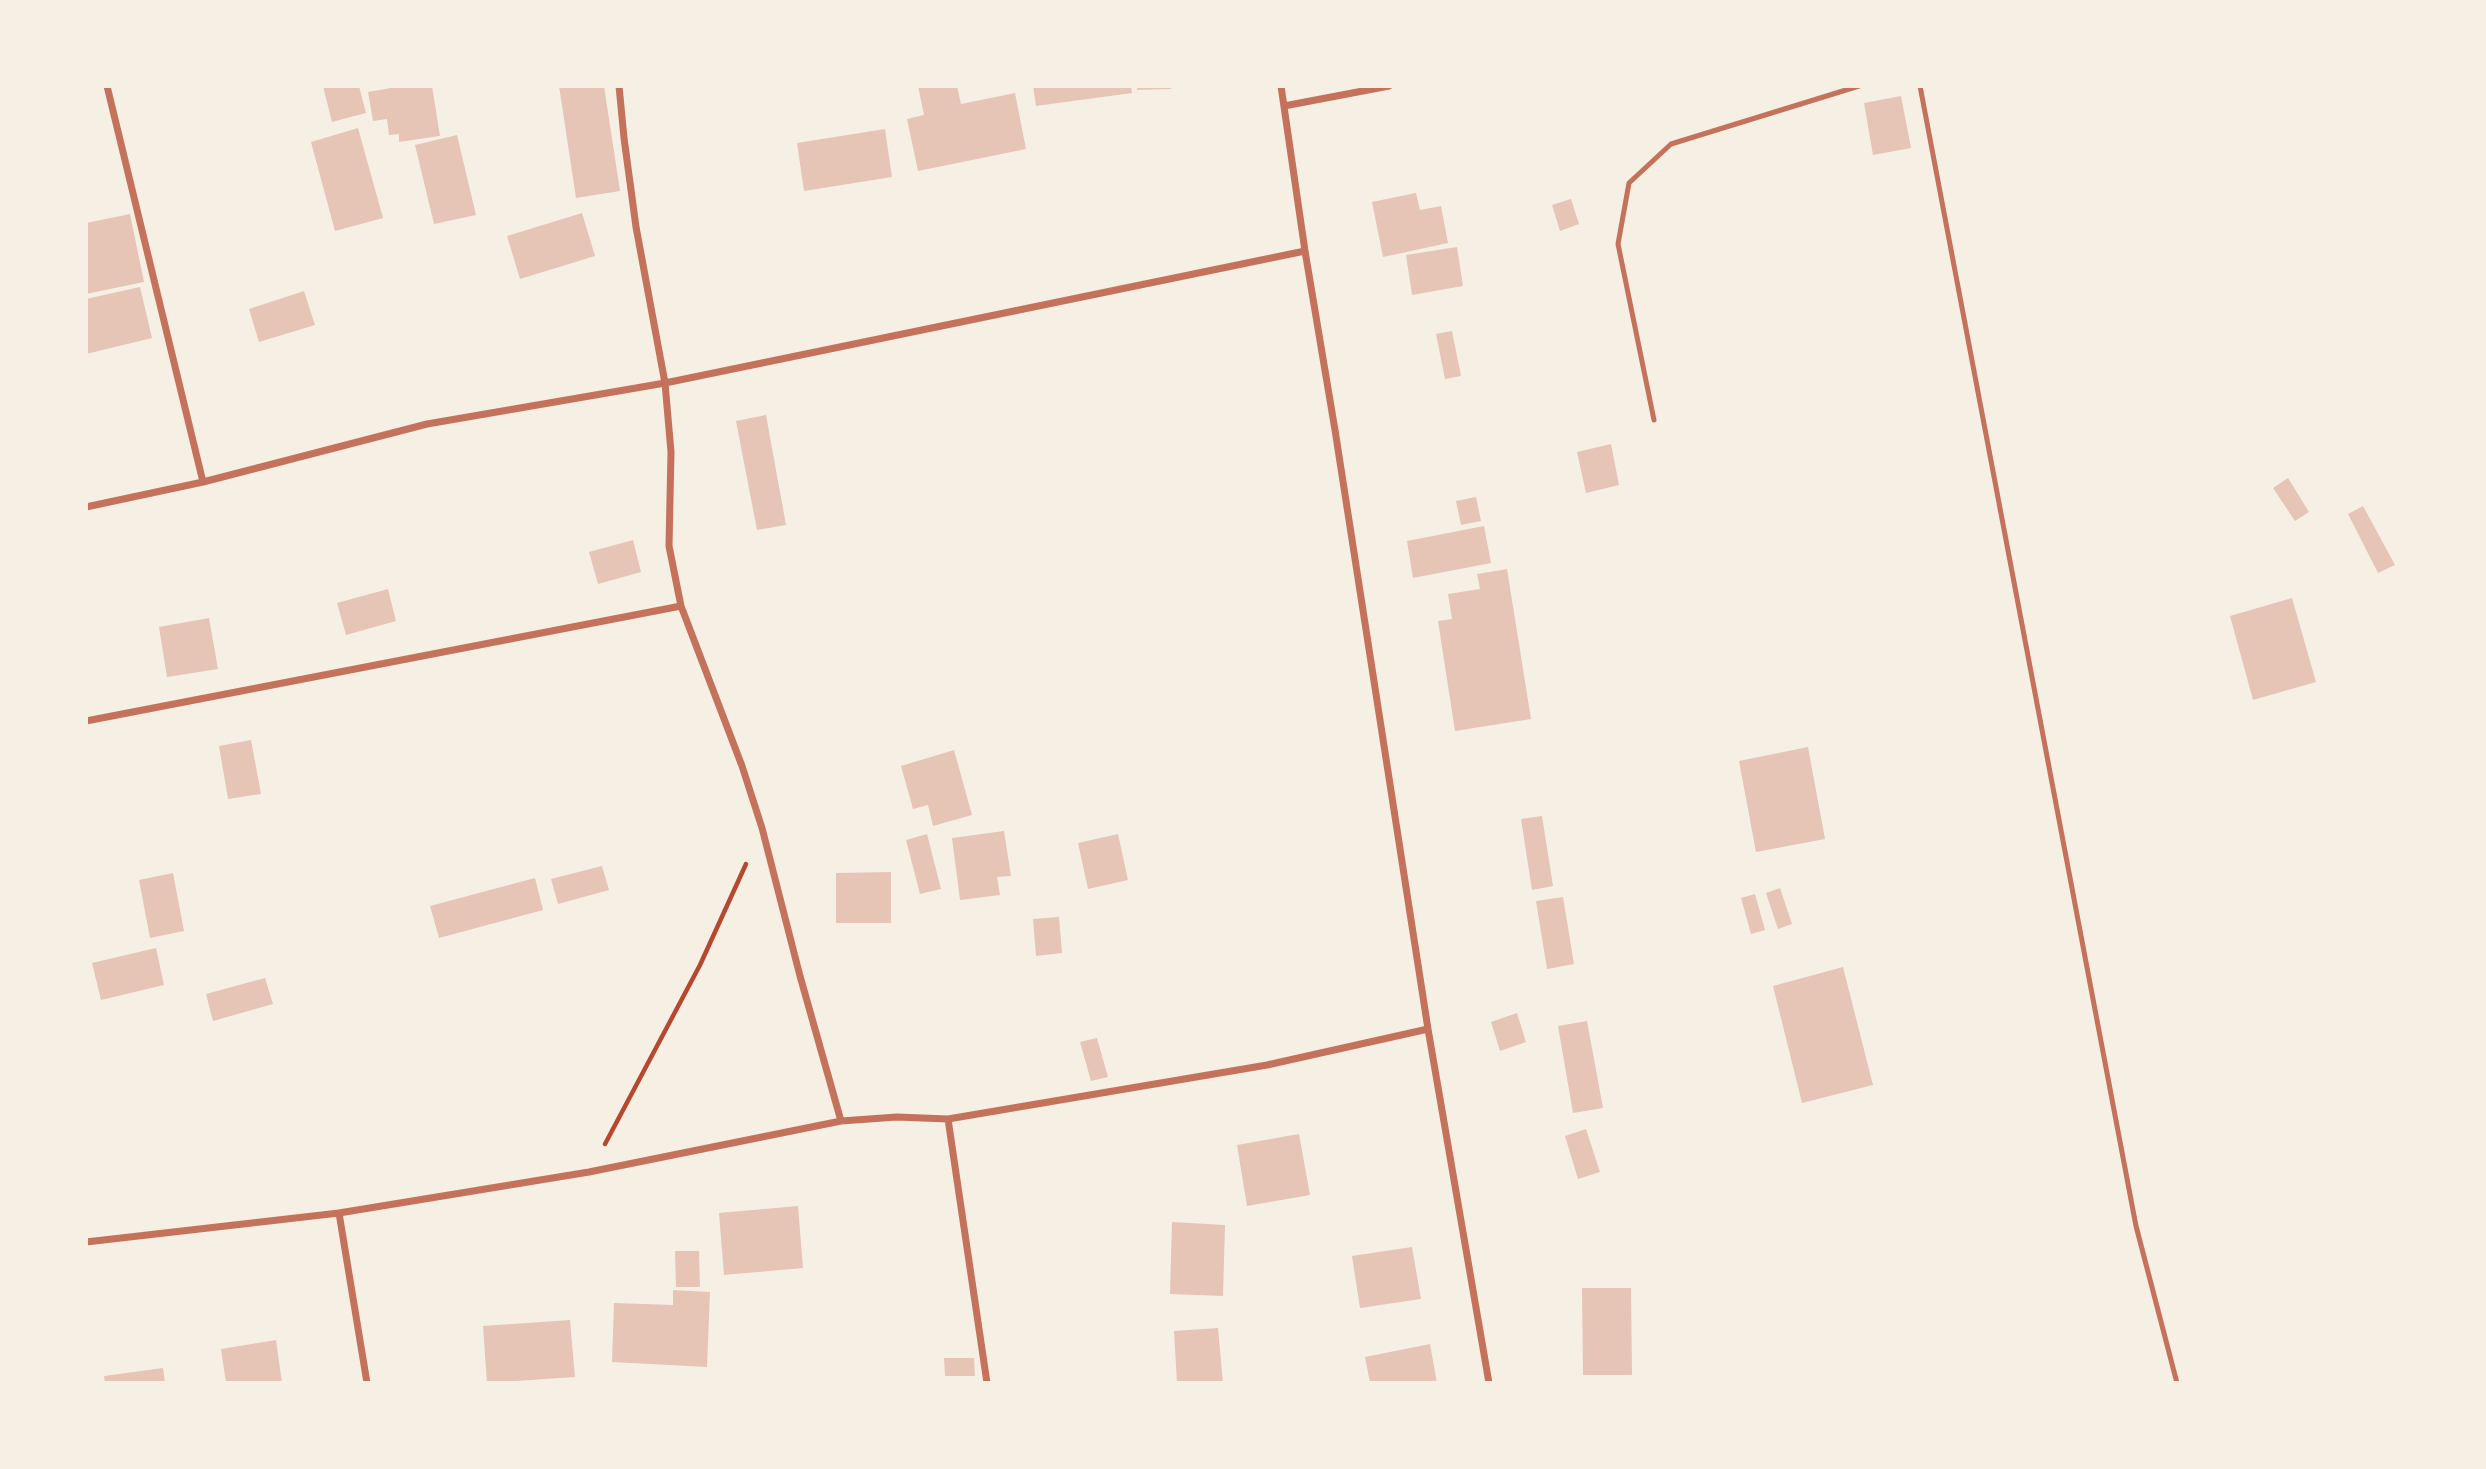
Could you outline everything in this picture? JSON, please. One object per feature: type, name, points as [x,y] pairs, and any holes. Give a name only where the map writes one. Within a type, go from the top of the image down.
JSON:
[{"type":"street","points":[[107,86],[203,482]]},
{"type":"street","points":[[620,86],[636,227],[665,383],[671,452],[669,546],[681,606],[742,766],[762,828],[841,1121]]},
{"type":"street","points":[[1281,86],[1428,1029],[1489,1383]]},
{"type":"street","points":[[1284,106],[1389,86]]},
{"type":"street","points":[[86,507],[203,482],[427,424],[665,383],[1305,251]]},
{"type":"street","points":[[86,721],[681,606]]},
{"type":"street","points":[[86,1242],[339,1213],[589,1172],[841,1121],[897,1117],[948,1119],[1267,1065],[1428,1029]]},
{"type":"street","points":[[948,1119],[987,1383]]},
{"type":"street","points":[[339,1213],[367,1383]]},
{"type":"lane","points":[[1654,420],[1618,244],[1629,183],[1671,144],[1859,86]]},
{"type":"lane","points":[[1920,86],[2136,1226],[2177,1383]]},
{"type":"path","points":[[589,1172],[700,965],[762,828]]},
{"type":"building","points":[[323,86],[359,86],[366,113],[332,122]]},
{"type":"building","points":[[391,86],[432,86],[440,136],[399,142],[399,134],[389,135],[387,119],[373,121],[368,92]]},
{"type":"building","points":[[559,86],[604,86],[620,191],[576,198]]},
{"type":"building","points":[[918,86],[957,86],[961,104],[1015,93],[1026,149],[918,171],[907,119],[924,115]]},
{"type":"building","points":[[1033,86],[1131,86],[1132,93],[1036,106]]},
{"type":"building","points":[[1137,86],[1171,86],[1171,89],[1137,90]]},
{"type":"building","points":[[1901,96],[1911,148],[1873,155],[1864,103]]},
{"type":"building","points":[[358,128],[383,218],[335,231],[311,142]]},
{"type":"building","points":[[885,129],[892,177],[804,191],[797,143]]},
{"type":"building","points":[[457,135],[476,215],[434,224],[415,145]]},
{"type":"building","points":[[1416,193],[1420,210],[1441,206],[1448,243],[1383,257],[1372,202]]},
{"type":"building","points":[[1571,199],[1579,224],[1560,231],[1552,205]]},
{"type":"building","points":[[582,213],[595,256],[520,279],[507,236]]},
{"type":"building","points":[[130,214],[144,282],[86,294],[86,223]]},
{"type":"building","points":[[1457,247],[1463,286],[1412,295],[1406,255]]},
{"type":"building","points":[[140,287],[152,338],[86,354],[86,299]]},
{"type":"building","points":[[304,291],[315,325],[259,342],[249,309]]},
{"type":"building","points":[[1452,331],[1461,376],[1445,379],[1436,334]]},
{"type":"building","points":[[766,415],[786,525],[757,530],[736,421]]},
{"type":"building","points":[[1611,444],[1619,485],[1586,493],[1577,452]]},
{"type":"building","points":[[2288,478],[2309,512],[2295,521],[2273,488]]},
{"type":"building","points":[[1476,497],[1481,521],[1461,525],[1456,501]]},
{"type":"building","points":[[2363,506],[2395,565],[2378,573],[2348,514]]},
{"type":"building","points":[[1484,526],[1491,563],[1413,578],[1407,541]]},
{"type":"building","points":[[633,540],[641,572],[598,584],[589,552]]},
{"type":"building","points":[[1507,569],[1531,719],[1455,731],[1438,621],[1452,619],[1448,594],[1480,589],[1477,574]]},
{"type":"building","points":[[388,589],[396,621],[346,635],[337,603]]},
{"type":"building","points":[[2292,598],[2316,682],[2253,700],[2230,616]]},
{"type":"building","points":[[209,618],[218,669],[167,677],[159,627]]},
{"type":"building","points":[[251,740],[261,794],[228,799],[219,746]]},
{"type":"building","points":[[1808,747],[1825,839],[1756,852],[1739,761]]},
{"type":"building","points":[[954,750],[972,815],[933,826],[928,805],[913,809],[901,766]]},
{"type":"building","points":[[1542,816],[1553,886],[1532,890],[1521,819]]},
{"type":"building","points":[[1004,831],[1011,876],[997,877],[1000,895],[960,900],[952,838]]},
{"type":"building","points":[[927,834],[941,889],[920,894],[906,840]]},
{"type":"building","points":[[1118,834],[1128,880],[1088,889],[1078,843]]},
{"type":"building","points":[[602,866],[609,890],[558,904],[551,879]]},
{"type":"building","points":[[891,872],[891,923],[836,923],[836,873]]},
{"type":"building","points":[[173,873],[184,931],[150,938],[139,880]]},
{"type":"building","points":[[535,878],[543,910],[439,938],[430,906]]},
{"type":"building","points":[[1780,888],[1792,924],[1778,929],[1766,893]]},
{"type":"building","points":[[1755,894],[1765,930],[1751,934],[1741,898]]},
{"type":"building","points":[[1563,897],[1574,964],[1547,969],[1536,901]]},
{"type":"building","points":[[1059,917],[1062,953],[1036,956],[1033,919]]},
{"type":"building","points":[[156,948],[164,985],[101,1000],[92,963]]},
{"type":"building","points":[[1843,967],[1873,1085],[1802,1103],[1773,986]]},
{"type":"building","points":[[265,978],[273,1004],[213,1021],[206,994]]},
{"type":"building","points":[[1517,1013],[1526,1042],[1500,1051],[1491,1022]]},
{"type":"building","points":[[1587,1021],[1603,1108],[1573,1113],[1558,1026]]},
{"type":"building","points":[[1097,1038],[1108,1077],[1091,1081],[1080,1042]]},
{"type":"building","points":[[1586,1129],[1600,1172],[1578,1179],[1565,1136]]},
{"type":"building","points":[[1299,1134],[1310,1195],[1247,1206],[1237,1145]]},
{"type":"building","points":[[798,1206],[803,1268],[724,1275],[719,1213]]},
{"type":"building","points":[[1172,1222],[1225,1225],[1223,1296],[1170,1294]]},
{"type":"building","points":[[1412,1247],[1421,1299],[1360,1308],[1352,1256]]},
{"type":"building","points":[[675,1251],[699,1251],[700,1287],[676,1287]]},
{"type":"building","points":[[1582,1288],[1631,1288],[1632,1375],[1583,1375]]},
{"type":"building","points":[[673,1290],[710,1292],[707,1367],[612,1362],[614,1303],[673,1305]]},
{"type":"building","points":[[570,1320],[575,1377],[487,1383],[483,1326]]},
{"type":"building","points":[[1218,1328],[1223,1383],[1177,1383],[1174,1331]]},
{"type":"building","points":[[276,1340],[282,1383],[226,1383],[221,1349]]},
{"type":"building","points":[[1430,1344],[1437,1383],[1370,1383],[1365,1357]]},
{"type":"building","points":[[944,1358],[974,1358],[975,1376],[945,1376]]},
{"type":"building","points":[[163,1368],[165,1383],[105,1383],[104,1376]]}]
